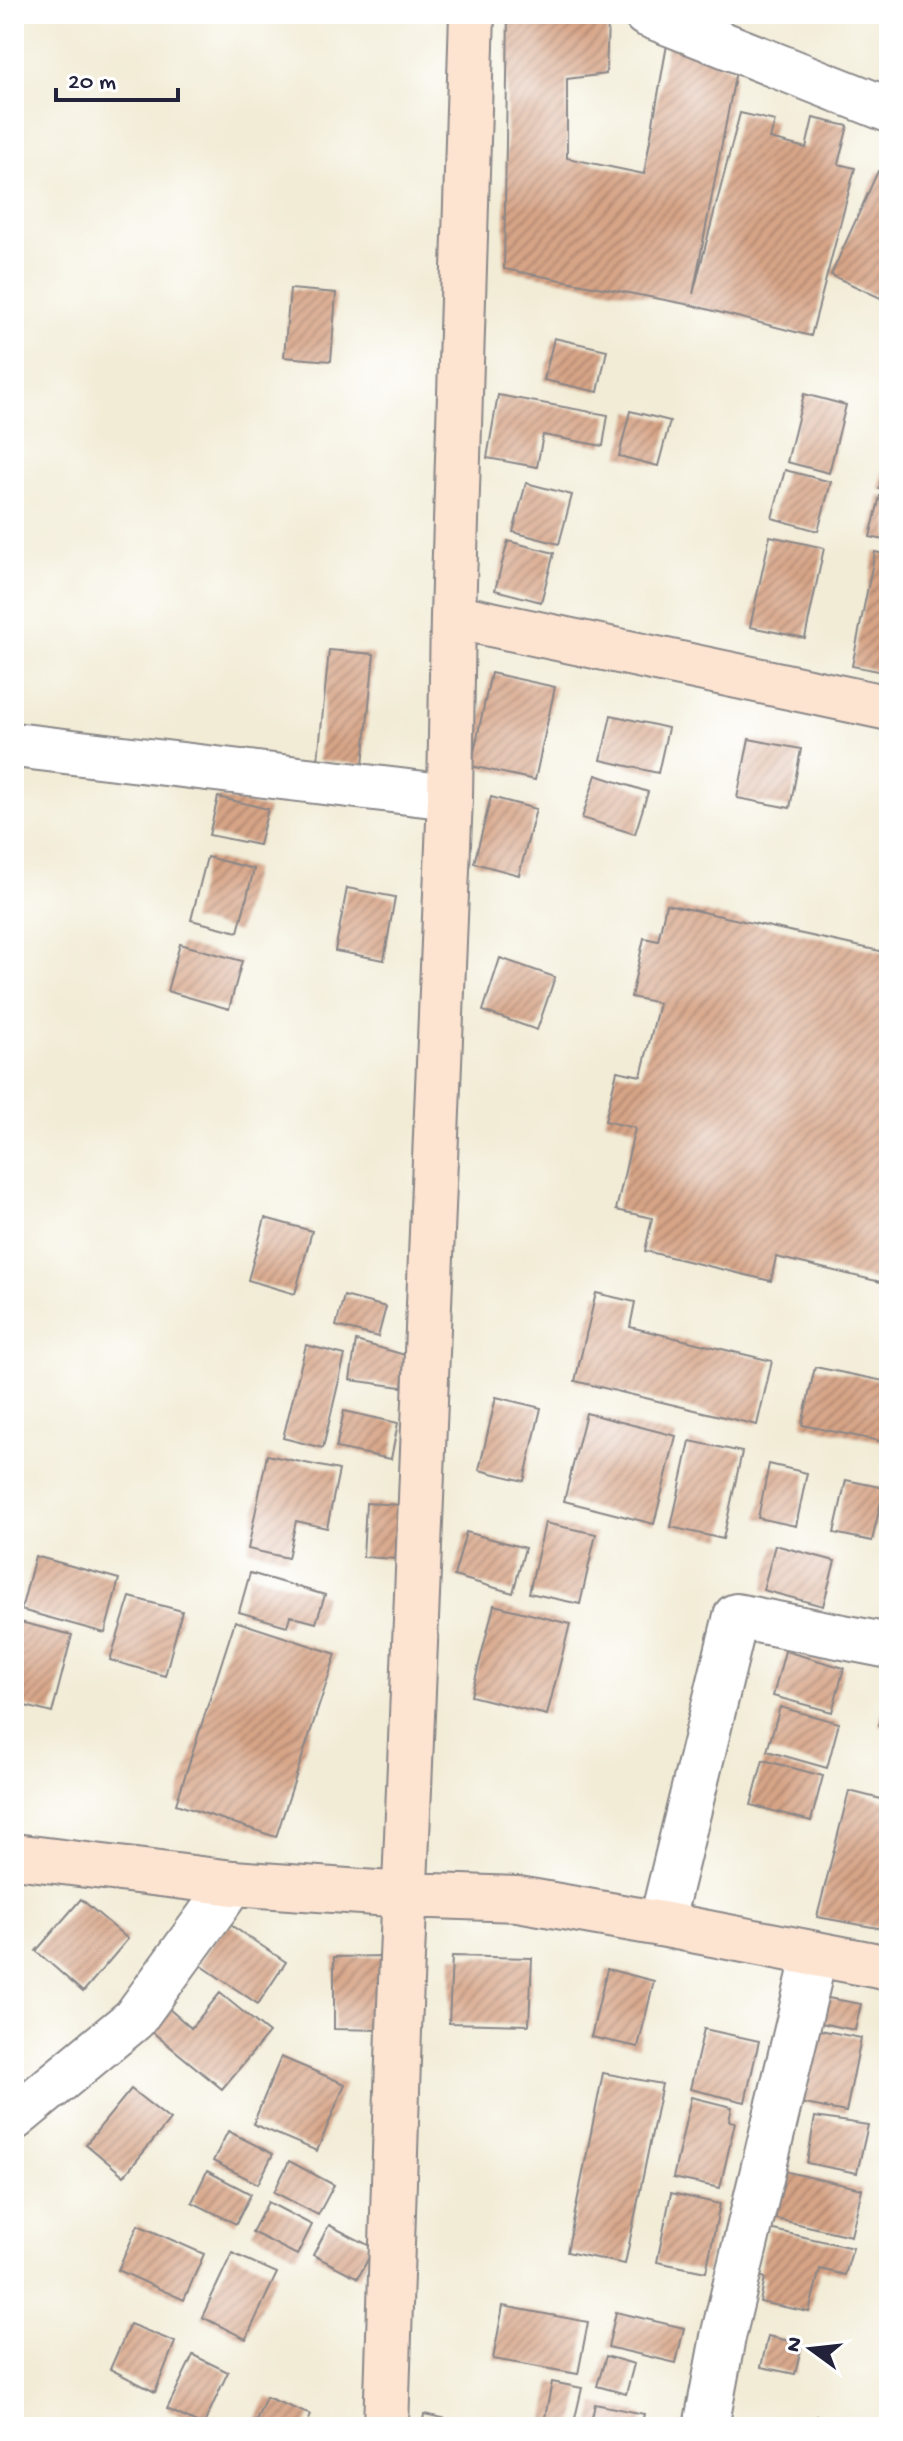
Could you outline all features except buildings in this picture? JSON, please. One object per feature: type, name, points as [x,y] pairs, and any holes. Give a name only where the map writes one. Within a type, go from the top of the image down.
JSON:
[{"type":"street","points":[[386,2427],[450,797],[472,14]]},
{"type":"street","points":[[646,14],[889,110]]},
{"type":"street","points":[[453,616],[889,708]]},
{"type":"street","points":[[14,745],[450,797]]},
{"type":"street","points":[[661,1924],[736,1616],[889,1646]]},
{"type":"street","points":[[14,1856],[233,1883],[518,1899],[889,1968]]},
{"type":"street","points":[[14,2118],[134,2019],[233,1883]]},
{"type":"street","points":[[706,2427],[723,2337],[815,1954]]}]
